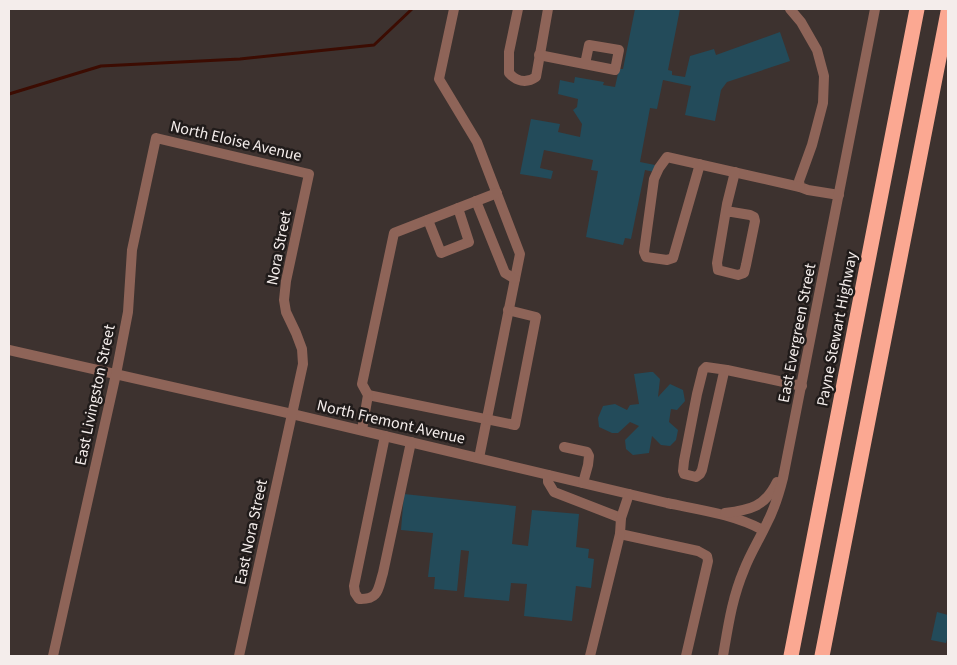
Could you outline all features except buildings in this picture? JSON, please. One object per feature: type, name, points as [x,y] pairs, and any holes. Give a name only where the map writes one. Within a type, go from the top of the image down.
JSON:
[{"type":"highway","name":"Payne Stewart Highway","points":[[791,656],[917,9]]},
{"type":"highway","points":[[822,656],[948,12]]},
{"type":"street","points":[[454,9],[439,79],[477,142],[520,254],[479,458]]},
{"type":"street","points":[[518,9],[509,52],[509,73],[514,79],[521,81],[531,80],[536,77],[548,9]]},
{"type":"street","points":[[790,9],[801,22],[817,50],[824,76],[823,103],[812,145],[799,181],[800,187]]},
{"type":"street","name":"East Evergreen Street","points":[[723,656],[734,598],[750,556],[764,530],[779,493],[787,463],[875,9]]},
{"type":"street","points":[[539,55],[585,64]]},
{"type":"street","name":"North Eloise Avenue","points":[[156,138],[309,174]]},
{"type":"street","name":"East Livingston Street","points":[[53,656],[116,374],[128,312],[132,250],[156,138]]},
{"type":"street","points":[[700,164],[673,258],[667,260],[646,257],[644,252],[654,180],[659,168],[667,157],[700,164],[800,187],[808,190],[839,195]]},
{"type":"street","points":[[726,211],[750,215],[754,217],[755,221],[744,273],[738,275],[718,270],[717,263],[726,211],[735,172]]},
{"type":"street","name":"Nora Street","points":[[292,414],[303,364],[302,349],[286,312],[284,300],[286,281],[309,174]]},
{"type":"street","points":[[362,430],[368,395],[362,384],[394,233],[497,193]]},
{"type":"street","points":[[476,201],[505,273],[515,279]]},
{"type":"street","points":[[428,220],[441,253],[469,242],[458,208]]},
{"type":"street","points":[[368,395],[515,425],[536,316],[508,310]]},
{"type":"street","name":"North Fremont Avenue","points":[[9,350],[722,514],[751,523],[764,530]]},
{"type":"street","points":[[727,370],[722,376],[702,470],[696,477],[684,474],[684,461],[703,370],[706,367],[727,370],[802,386]]},
{"type":"street","name":"East Nora Street","points":[[239,656],[292,414]]},
{"type":"street","points":[[386,436],[354,586],[355,593],[360,598],[368,599],[374,597],[378,589],[411,442]]},
{"type":"street","points":[[564,447],[586,452],[589,456],[583,483]]},
{"type":"street","points":[[722,514],[751,508],[763,502],[772,493],[787,463]]},
{"type":"street","points":[[548,475],[548,482],[554,492],[621,518]]},
{"type":"street","points":[[590,656],[620,534],[621,518],[629,494]]},
{"type":"street","points":[[620,534],[698,551],[707,556],[708,561],[686,656]]},
{"type":"waterway","points":[[9,94],[101,66],[240,59],[374,45],[412,9]]}]
